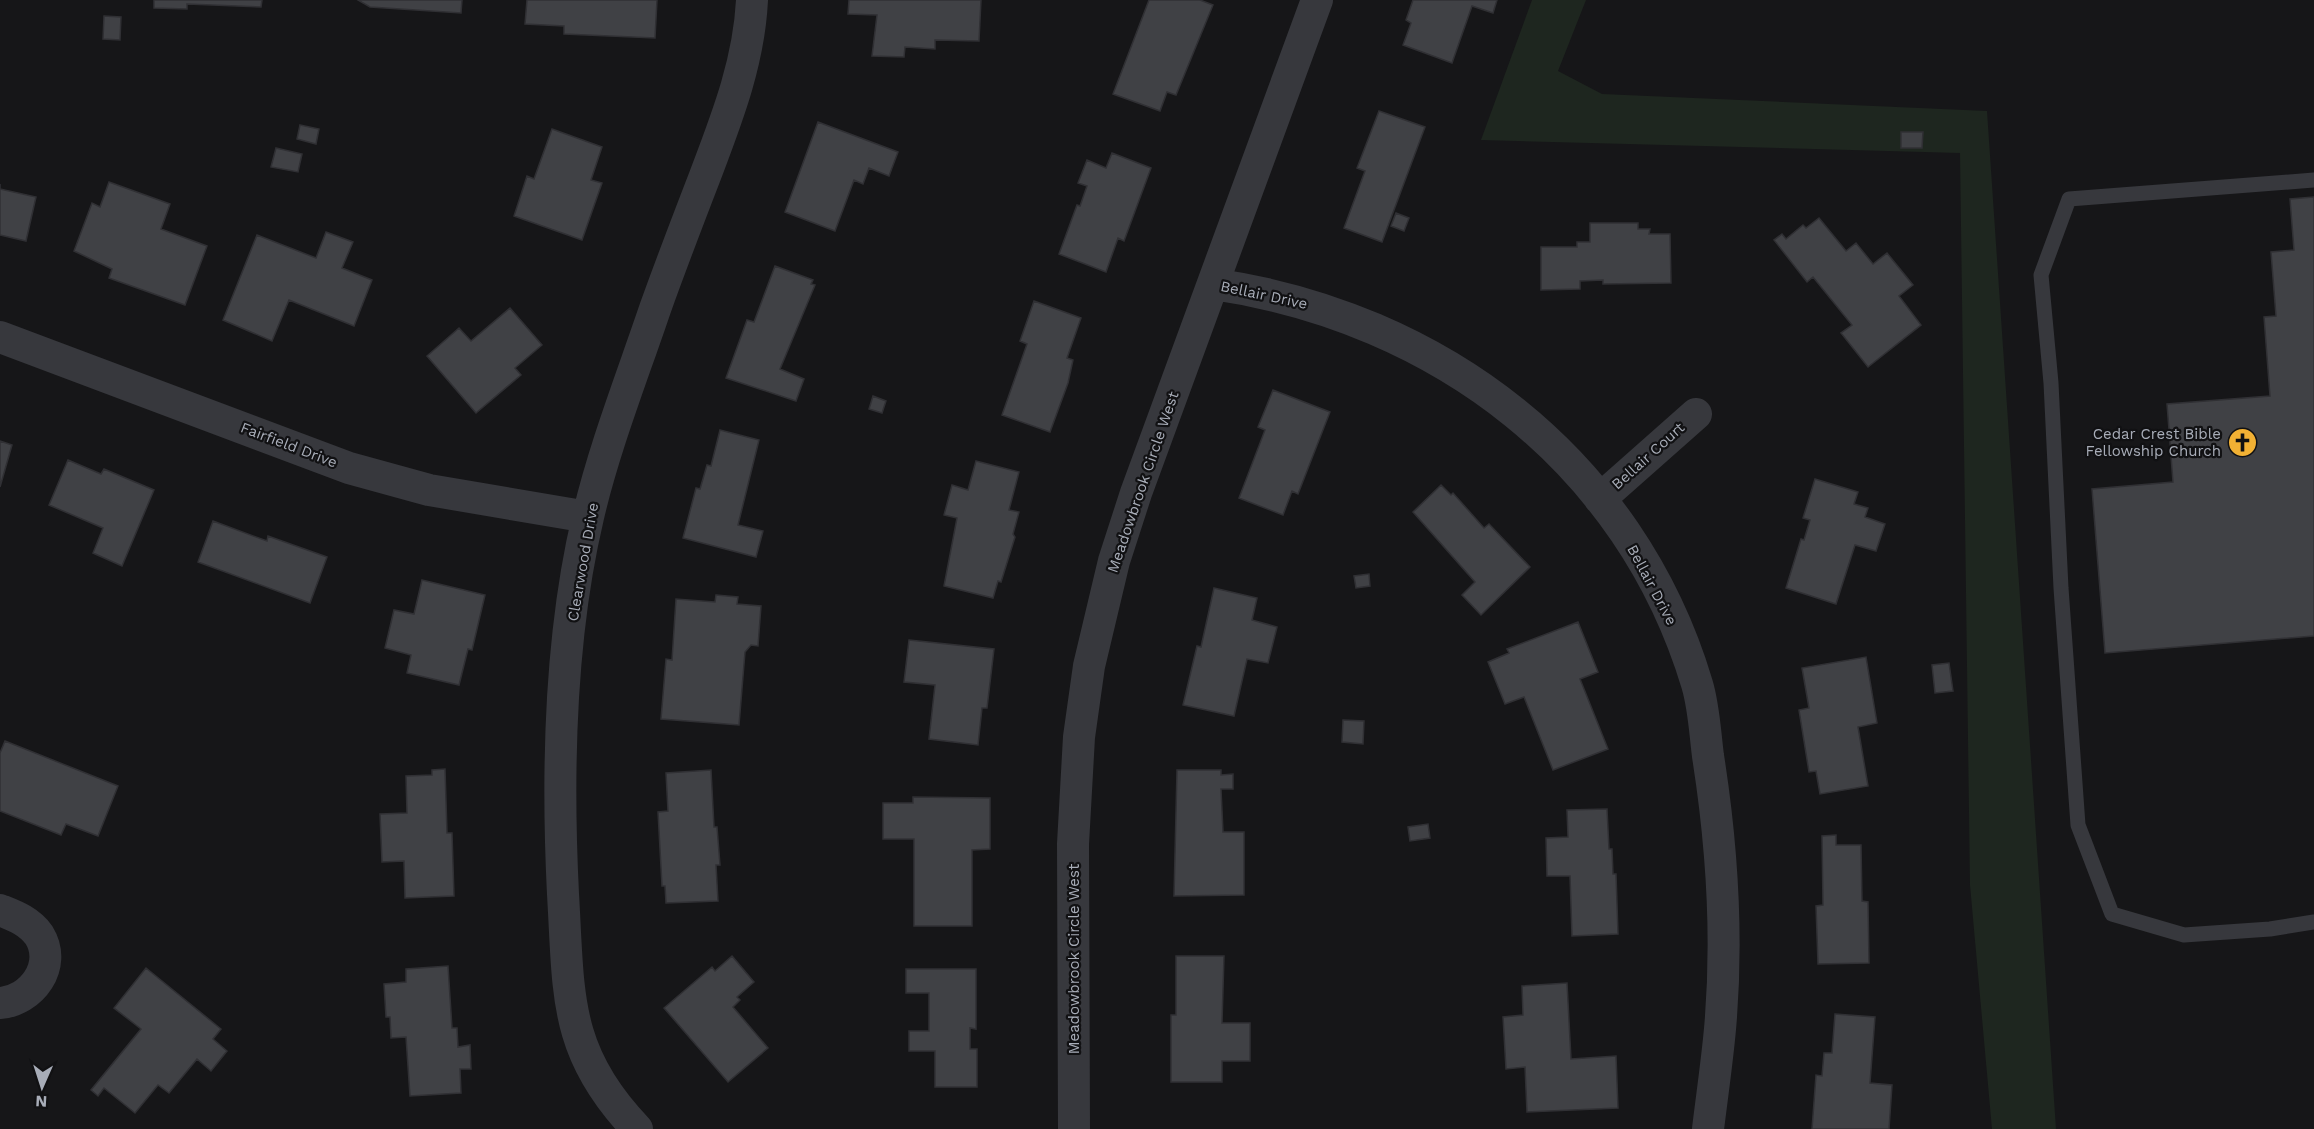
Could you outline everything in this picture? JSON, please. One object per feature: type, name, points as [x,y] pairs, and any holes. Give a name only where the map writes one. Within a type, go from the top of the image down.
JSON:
[{"type":"street","name":"Clearwood Drive","points":[[637,1129],[610,1101],[586,1060],[573,1020],[568,987],[560,827],[562,725],[571,623],[588,517],[628,388],[736,93],[751,25],[752,0]]},
{"type":"street","name":"Meadowbrook Circle West","points":[[1074,1129],[1073,844],[1079,737],[1089,666],[1114,561],[1317,0]]},
{"type":"street","name":"Bellair Drive","points":[[1213,284],[1252,289],[1328,309],[1401,339],[1470,378],[1518,414],[1561,454],[1600,499],[1643,563],[1670,614],[1698,686],[1717,811],[1723,943],[1720,1029],[1708,1129]]},
{"type":"street","name":"Fairfield Drive","points":[[0,337],[349,468],[429,490],[588,517]]},
{"type":"street","name":"Bellair Court","points":[[1600,499],[1696,414]]},
{"type":"street","points":[[0,910],[24,920],[39,936],[45,956],[41,977],[31,992],[14,1002],[0,1003]]},
{"type":"lane","points":[[2314,180],[2069,199],[2041,274],[2051,383],[2061,588],[2078,825],[2112,914],[2184,935],[2270,929],[2314,922]]},
{"type":"shaded area","points":[[1532,0],[1586,0],[1558,71],[1602,94],[1987,111],[2056,1129],[1992,1129],[1970,885],[1960,153],[1481,140]]},
{"type":"building","points":[[154,0],[262,0],[261,7],[187,4],[187,9],[154,8]]},
{"type":"building","points":[[358,0],[462,0],[461,13],[370,7]]},
{"type":"building","points":[[527,0],[657,0],[655,38],[564,34],[564,26],[525,24]]},
{"type":"building","points":[[849,0],[981,0],[979,41],[935,40],[935,49],[905,47],[904,57],[872,56],[877,15],[848,14]]},
{"type":"building","points":[[1149,0],[1200,0],[1213,5],[1176,95],[1167,92],[1160,111],[1113,94]]},
{"type":"building","points":[[1413,0],[1497,0],[1493,13],[1472,6],[1452,63],[1403,45],[1411,23],[1406,20]]},
{"type":"building","points":[[104,16],[121,17],[120,40],[103,39]]},
{"type":"building","points":[[1379,111],[1425,127],[1382,242],[1344,228],[1365,171],[1357,168]]},
{"type":"building","points":[[818,122],[898,152],[889,176],[869,168],[863,184],[854,180],[835,231],[785,212]]},
{"type":"building","points":[[300,125],[319,129],[316,144],[297,139]]},
{"type":"building","points":[[552,129],[602,147],[591,180],[602,183],[582,240],[514,216],[527,176],[534,179]]},
{"type":"building","points":[[1901,132],[1923,132],[1922,148],[1901,148]]},
{"type":"building","points":[[276,148],[302,154],[298,172],[271,167]]},
{"type":"building","points":[[1112,153],[1151,168],[1124,241],[1118,238],[1106,272],[1059,254],[1077,205],[1080,206],[1087,186],[1078,183],[1087,160],[1106,168]]},
{"type":"building","points":[[109,182],[170,204],[161,229],[207,246],[185,305],[109,278],[112,269],[74,251],[92,203],[100,207]]},
{"type":"building","points":[[0,189],[36,197],[26,241],[0,235]]},
{"type":"building","name":"Cedar Crest Bible Fellowship Church","points":[[2314,197],[2314,636],[2105,653],[2092,489],[2173,482],[2167,404],[2270,396],[2264,317],[2276,316],[2271,252],[2294,250],[2290,199]]},
{"type":"building","points":[[1396,213],[1409,218],[1404,231],[1391,226]]},
{"type":"building","points":[[1819,218],[1846,251],[1856,243],[1873,264],[1887,253],[1913,285],[1899,296],[1921,325],[1868,367],[1841,333],[1852,325],[1813,277],[1807,282],[1774,240],[1782,234],[1786,239],[1803,225],[1806,228]]},
{"type":"building","points":[[1590,223],[1638,223],[1638,229],[1650,229],[1649,234],[1670,234],[1671,283],[1603,284],[1603,280],[1580,281],[1580,289],[1541,290],[1541,247],[1577,247],[1577,242],[1590,242]]},
{"type":"building","points":[[326,232],[353,242],[342,268],[372,280],[354,326],[289,300],[272,341],[223,320],[257,235],[316,258]]},
{"type":"building","points":[[775,266],[813,280],[811,284],[815,285],[780,369],[804,379],[796,401],[726,378],[747,320],[754,322]]},
{"type":"building","points":[[1034,301],[1081,318],[1067,358],[1073,360],[1068,383],[1050,432],[1002,415],[1027,344],[1020,341]]},
{"type":"building","points":[[510,308],[542,345],[515,368],[521,375],[476,413],[427,356],[459,328],[471,341]]},
{"type":"building","points":[[1273,390],[1330,412],[1298,494],[1292,491],[1283,515],[1239,498],[1265,430],[1258,427]]},
{"type":"building","points":[[873,396],[886,401],[882,413],[869,409]]},
{"type":"building","points":[[720,430],[759,440],[738,525],[763,531],[756,557],[683,538],[696,488],[700,489],[707,465],[711,466]]},
{"type":"building","points":[[0,441],[12,445],[0,487]]},
{"type":"building","points":[[68,460],[101,474],[104,469],[154,490],[122,566],[93,553],[103,528],[49,505]]},
{"type":"building","points":[[976,461],[1019,472],[1009,510],[1019,512],[1013,534],[1015,537],[1001,582],[998,581],[993,598],[944,586],[957,518],[944,515],[952,485],[968,490]]},
{"type":"building","points":[[1815,479],[1858,492],[1854,504],[1868,508],[1865,517],[1885,524],[1876,551],[1855,545],[1836,604],[1786,588],[1801,539],[1804,540],[1810,520],[1803,518]]},
{"type":"building","points":[[1441,485],[1451,495],[1453,493],[1484,528],[1489,524],[1530,567],[1481,615],[1462,595],[1475,582],[1413,512]]},
{"type":"building","points":[[213,521],[267,541],[268,536],[327,557],[310,603],[198,562]]},
{"type":"building","points":[[1369,574],[1370,586],[1356,588],[1354,576]]},
{"type":"building","points":[[422,580],[485,595],[472,650],[468,649],[459,685],[407,673],[411,655],[385,648],[394,610],[414,614]]},
{"type":"building","points":[[1214,588],[1257,598],[1252,620],[1277,627],[1268,663],[1247,659],[1234,716],[1183,705],[1197,646],[1201,647]]},
{"type":"building","points":[[716,595],[738,597],[737,604],[761,606],[758,646],[751,645],[745,652],[739,725],[661,719],[666,659],[672,660],[676,599],[715,602]]},
{"type":"building","points":[[1578,622],[1598,672],[1580,679],[1608,749],[1553,770],[1524,697],[1505,704],[1488,662],[1509,653],[1507,649]]},
{"type":"building","points":[[909,640],[994,649],[987,708],[982,708],[978,745],[929,739],[935,685],[904,682]]},
{"type":"building","points":[[1866,657],[1877,723],[1858,727],[1868,786],[1820,794],[1816,771],[1809,772],[1799,710],[1809,708],[1802,668]]},
{"type":"building","points":[[1949,663],[1953,691],[1935,693],[1932,665]]},
{"type":"building","points":[[1343,720],[1364,721],[1363,744],[1342,742]]},
{"type":"building","points":[[5,741],[118,786],[98,836],[66,824],[61,835],[0,811],[0,753]]},
{"type":"building","points":[[445,769],[447,833],[452,833],[454,896],[405,898],[404,861],[382,862],[380,814],[407,813],[406,776],[432,775],[432,770]]},
{"type":"building","points":[[711,770],[714,827],[717,827],[720,865],[716,865],[718,901],[666,903],[665,886],[662,886],[658,812],[668,811],[666,773]]},
{"type":"building","points":[[1177,770],[1221,770],[1221,775],[1233,774],[1233,789],[1221,789],[1223,832],[1244,832],[1244,895],[1174,896]]},
{"type":"building","points":[[913,797],[990,798],[990,849],[972,850],[972,926],[914,926],[914,839],[883,839],[883,803],[913,803]]},
{"type":"building","points":[[1607,809],[1609,849],[1612,849],[1613,874],[1616,874],[1618,934],[1572,936],[1570,876],[1547,876],[1546,838],[1568,837],[1567,810]]},
{"type":"building","points":[[1428,824],[1430,838],[1410,841],[1408,827]]},
{"type":"building","points":[[1836,835],[1836,845],[1861,845],[1862,901],[1868,902],[1869,963],[1818,964],[1816,906],[1823,905],[1822,836]]},
{"type":"building","points":[[732,956],[754,982],[737,997],[740,1000],[733,1007],[768,1048],[728,1082],[664,1008],[712,967],[715,971]]},
{"type":"building","points":[[1176,956],[1224,956],[1222,1023],[1250,1023],[1250,1061],[1222,1061],[1222,1082],[1171,1082],[1171,1015],[1176,1015]]},
{"type":"building","points":[[448,966],[452,1028],[457,1028],[458,1047],[470,1045],[471,1069],[460,1069],[461,1093],[410,1096],[406,1037],[391,1038],[390,1017],[386,1017],[384,984],[406,982],[406,969]]},
{"type":"building","points":[[146,968],[221,1029],[213,1039],[227,1051],[211,1071],[197,1059],[169,1093],[158,1085],[135,1113],[104,1088],[98,1096],[91,1090],[141,1029],[114,1008]]},
{"type":"building","points":[[906,969],[976,969],[976,1029],[970,1028],[970,1049],[977,1049],[977,1087],[935,1087],[935,1051],[909,1051],[909,1031],[929,1031],[929,993],[906,993]]},
{"type":"building","points":[[1567,983],[1571,1059],[1616,1056],[1618,1108],[1527,1112],[1525,1067],[1506,1069],[1503,1017],[1523,1015],[1522,986]]},
{"type":"building","points":[[1835,1014],[1875,1017],[1870,1083],[1892,1085],[1889,1129],[1812,1129],[1816,1075],[1822,1076],[1824,1053],[1832,1053]]},
{"type":"place","name":"Cedar Crest Bible Fellowship Church","points":[[2242,443]]}]
